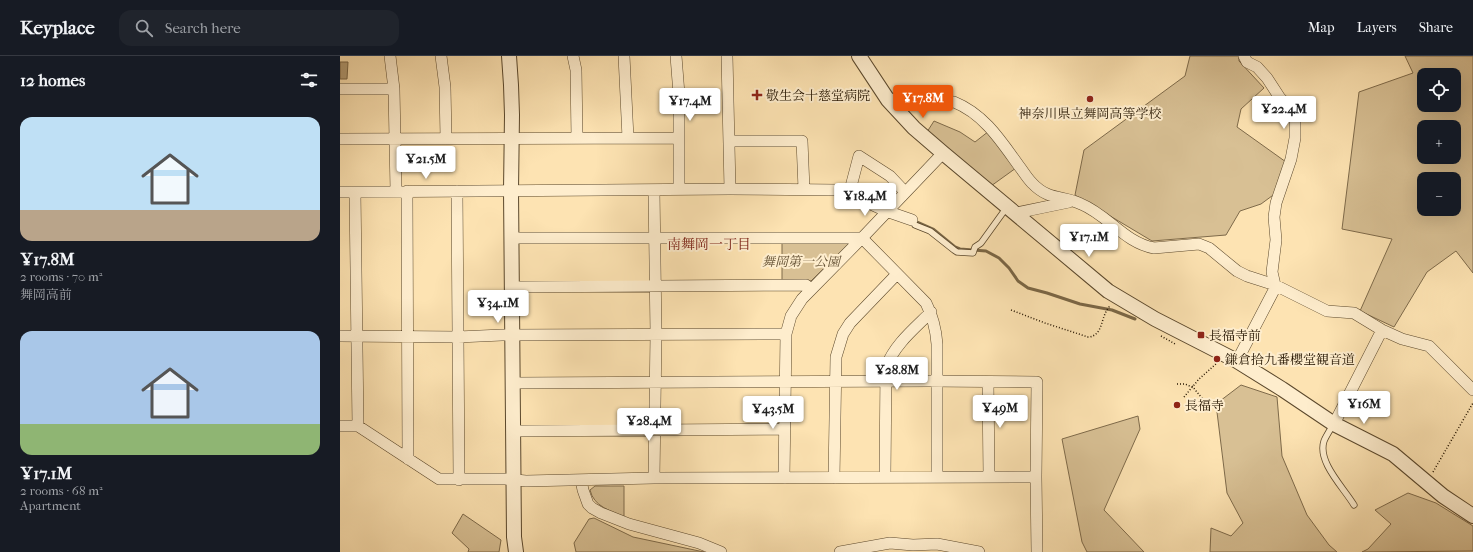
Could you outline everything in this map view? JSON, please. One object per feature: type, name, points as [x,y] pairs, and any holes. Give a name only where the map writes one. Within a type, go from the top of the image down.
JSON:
[{"type":"street","points":[[390,56],[394,89],[395,139],[402,191],[408,337],[408,460]]},
{"type":"street","points":[[441,56],[445,87],[446,138]]},
{"type":"street","points":[[508,56],[512,85],[513,431],[515,480],[514,537],[516,552]]},
{"type":"street","points":[[573,56],[576,70],[578,138]]},
{"type":"street","points":[[624,56],[628,138]]},
{"type":"street","points":[[676,56],[679,94],[679,189]]},
{"type":"street","points":[[727,56],[730,189]]},
{"type":"street","points":[[859,56],[888,100],[914,128],[1108,291],[1155,319],[1237,360],[1334,424],[1392,454],[1443,496],[1473,516]]},
{"type":"street","points":[[1237,360],[1274,290],[1275,285],[1272,272],[1276,240],[1274,217],[1276,203],[1292,159],[1295,138],[1295,120],[1287,105],[1280,98],[1267,78],[1257,67],[1247,62],[1244,56]]},
{"type":"street","points":[[340,89],[394,89]]},
{"type":"street","points":[[888,100],[903,98],[954,102],[962,105],[974,112],[993,131],[1032,183],[1047,195],[1081,203],[1106,218],[1130,239],[1148,247],[1154,248],[1199,244],[1209,248],[1237,271],[1275,285],[1327,310],[1354,313],[1382,330],[1402,339],[1429,346],[1470,385],[1473,390]]},
{"type":"street","points":[[340,139],[679,138]]},
{"type":"street","points":[[729,141],[802,141],[804,189]]},
{"type":"street","points":[[784,478],[786,334],[791,316],[802,298],[943,153]]},
{"type":"street","points":[[849,194],[860,156],[890,176],[905,192]]},
{"type":"street","points":[[340,192],[679,189],[838,190],[913,223]]},
{"type":"street","points":[[654,190],[656,334],[654,478]]},
{"type":"street","points":[[457,191],[459,480]]},
{"type":"street","points":[[355,192],[358,426]]},
{"type":"street","points":[[1012,210],[1074,202]]},
{"type":"street","points":[[512,238],[862,238],[926,303],[931,312],[935,326],[937,344],[937,476]]},
{"type":"street","points":[[834,478],[836,357],[843,334],[850,323],[896,274]]},
{"type":"street","points":[[513,287],[806,285],[811,289]]},
{"type":"street","points":[[886,477],[886,367],[896,347],[931,312]]},
{"type":"street","points":[[1334,424],[1382,330]]},
{"type":"street","points":[[340,336],[458,337],[513,335],[786,334]]},
{"type":"street","points":[[988,382],[989,477]]},
{"type":"street","points":[[513,383],[1037,382],[1037,552]]},
{"type":"street","points":[[340,426],[358,426],[439,479],[505,479],[526,481],[654,478],[834,478],[937,476],[1036,477]]},
{"type":"street","points":[[513,431],[785,429]]},
{"type":"street","points":[[581,480],[588,504],[601,513],[629,524],[699,543],[721,552]]},
{"type":"street","points":[[840,552],[890,543],[979,552]]},
{"type":"lane","points":[[913,223],[930,231],[958,252],[973,253],[975,247],[981,243],[1012,210]]},
{"type":"lane","points":[[1334,424],[1324,442],[1326,464],[1348,494],[1354,505]]},
{"type":"path","points":[[1011,310],[1059,327],[1088,336],[1094,336],[1098,333],[1107,309],[1118,297]]},
{"type":"path","points":[[1184,397],[1199,379],[1220,361]]},
{"type":"path","points":[[1178,384],[1192,386],[1206,403],[1206,412]]},
{"type":"path","points":[[1427,483],[1473,403]]},
{"type":"green space","points":[[1190,56],[1239,56],[1239,61],[1264,88],[1241,109],[1237,127],[1286,162],[1276,193],[1261,204],[1240,211],[1226,235],[1152,241],[1075,195],[1084,150],[1185,76]]},
{"type":"green space","points":[[1405,56],[1473,56],[1473,273],[1456,251],[1427,272],[1394,327],[1360,311],[1392,239],[1342,229],[1359,92],[1413,73]]},
{"type":"green space","points":[[934,121],[960,132],[975,142],[989,131],[1016,168],[991,186],[927,132]]},
{"type":"green space","name":"舞岡第一公園","points":[[782,243],[850,243],[811,281],[782,281]]},
{"type":"green space","points":[[1241,385],[1277,397],[1282,456],[1307,515],[1329,545],[1337,552],[1210,552],[1211,528],[1231,536],[1243,523],[1227,493],[1216,404]]},
{"type":"green space","points":[[1138,416],[1140,429],[1104,510],[1144,552],[1087,552],[1082,542],[1062,439]]},
{"type":"green space","points":[[595,486],[624,486],[624,517],[603,507],[595,500],[590,490]]},
{"type":"green space","points":[[1408,493],[1436,503],[1473,526],[1473,551],[1362,552],[1368,549],[1391,524],[1375,510]]},
{"type":"green space","points":[[463,514],[501,540],[499,552],[468,552],[469,549],[452,533]]},
{"type":"green space","points":[[594,518],[633,537],[704,552],[576,552],[574,543],[589,519]]},
{"type":"shaded area","points":[[340,62],[348,62],[347,79],[340,79]]},
{"type":"waterway","points":[[915,221],[933,229],[955,247],[960,249],[986,251],[999,258],[1009,268],[1018,281],[1028,288],[1080,304],[1112,310],[1135,319]]},
{"type":"place","name":"敬生会十慈堂病院","points":[[757,95]]},
{"type":"place","name":"神奈川県立舞岡高等学校","points":[[1090,99]]},
{"type":"place","name":"長福寺前","points":[[1201,335]]},
{"type":"place","name":"鎌倉拾九番櫻堂観音道","points":[[1217,359]]},
{"type":"place","name":"長福寺","points":[[1177,405]]},
{"type":"district","name":"南舞岡一丁目","points":[[709,244]]}]
